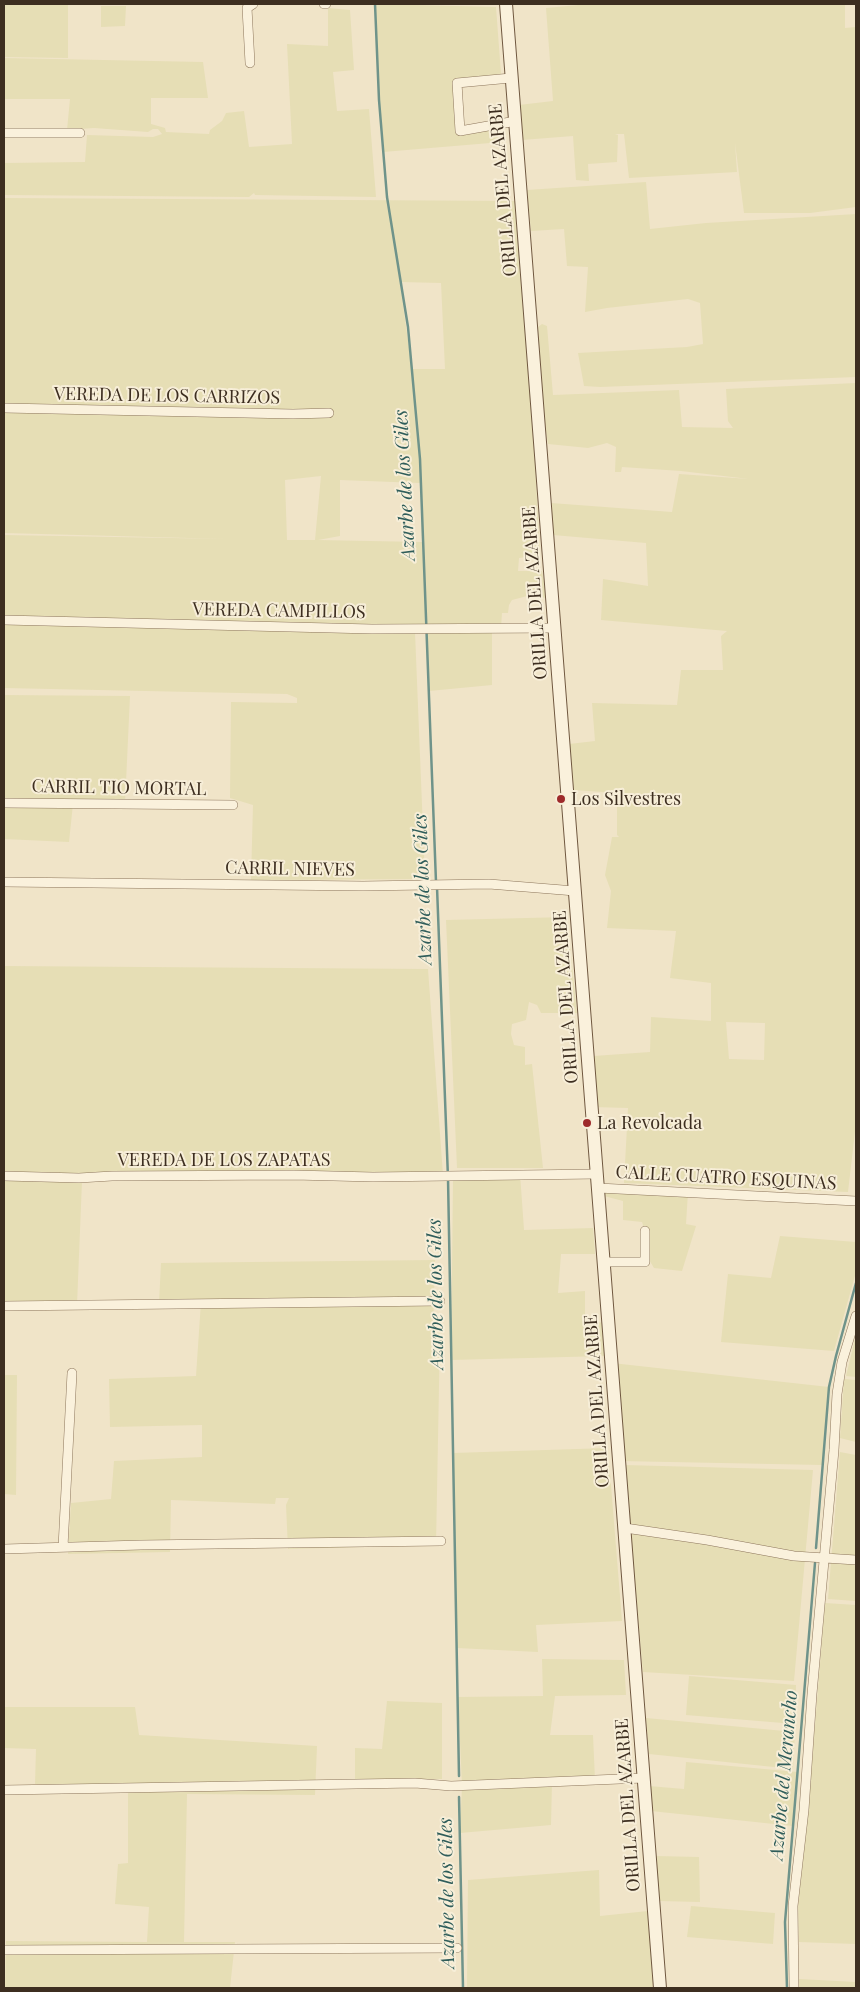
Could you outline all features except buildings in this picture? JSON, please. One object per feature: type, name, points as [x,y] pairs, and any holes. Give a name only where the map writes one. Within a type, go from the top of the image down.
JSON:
[{"type":"street","points":[[250,64],[247,8],[253,4]]},
{"type":"street","name":"ORILLA DEL AZARBE","points":[[506,4],[660,1988]]},
{"type":"street","points":[[511,78],[457,83],[460,131],[516,121]]},
{"type":"street","points":[[4,133],[80,133]]},
{"type":"street","name":"VEREDA DE LOS CARRIZOS","points":[[4,408],[294,414],[329,413]]},
{"type":"street","name":"VEREDA CAMPILLOS","points":[[4,620],[372,629],[555,628]]},
{"type":"street","name":"CARRIL TIO MORTAL","points":[[4,803],[233,806]]},
{"type":"street","name":"CARRIL NIEVES","points":[[4,882],[363,886],[489,884],[575,890]]},
{"type":"street","name":"VEREDA DE LOS ZAPATAS","points":[[4,1176],[79,1178],[246,1175],[373,1177],[597,1174]]},
{"type":"street","name":"CALLE CUATRO ESQUINAS","points":[[598,1188],[854,1201]]},
{"type":"street","points":[[604,1262],[645,1262],[645,1231]]},
{"type":"street","points":[[4,1306],[440,1301]]},
{"type":"street","points":[[794,1988],[793,1906],[804,1810],[837,1394],[842,1362],[856,1316]]},
{"type":"street","points":[[63,1547],[72,1373]]},
{"type":"street","points":[[625,1528],[794,1556],[856,1560]]},
{"type":"street","points":[[4,1549],[441,1541]]},
{"type":"street","points":[[4,1790],[415,1783],[451,1786],[644,1778]]},
{"type":"street","points":[[4,1950],[302,1947],[457,1948]]},
{"type":"shaded area","points":[[4,4],[68,5],[68,58],[4,57]]},
{"type":"shaded area","points":[[375,4],[496,7],[501,74],[457,83],[460,130],[501,131],[502,142],[383,152]]},
{"type":"shaded area","points":[[589,4],[845,4],[845,28],[856,27],[856,207],[810,213],[744,213],[735,143],[737,172],[629,178],[624,134],[615,134],[618,135],[617,162],[588,164],[589,181],[576,180],[573,136],[522,140],[519,105],[553,101],[546,8]]},
{"type":"shaded area","points":[[101,6],[126,6],[125,26],[101,27]]},
{"type":"shaded area","points":[[328,8],[350,10],[354,70],[333,72],[337,111],[369,109],[376,197],[255,195],[254,193],[249,197],[4,195],[4,163],[85,162],[87,135],[153,137],[162,134],[158,129],[148,132],[94,128],[67,130],[70,99],[4,99],[4,58],[203,62],[208,98],[151,98],[151,124],[165,128],[166,132],[209,134],[210,130],[222,121],[226,113],[244,111],[249,147],[292,144],[287,44],[328,46]]},
{"type":"shaded area","points":[[646,182],[650,229],[706,223],[856,214],[856,377],[600,387],[584,386],[578,353],[687,347],[703,344],[700,303],[688,299],[585,312],[588,267],[567,266],[564,229],[531,231],[527,190]]},
{"type":"shaded area","points":[[4,198],[516,201],[530,370],[540,555],[519,558],[518,571],[542,571],[547,598],[527,596],[512,600],[508,613],[502,613],[501,628],[492,628],[492,685],[429,691],[426,629],[152,628],[415,632],[425,879],[251,880],[253,805],[230,798],[231,702],[297,703],[297,698],[287,694],[4,688],[4,535],[226,539],[4,533]],"holes":[[[394,241],[401,282],[441,283],[445,369],[412,369]],[[321,476],[315,540],[287,540],[285,480]],[[340,480],[420,483],[422,542],[318,540],[340,536]]]},
{"type":"shaded area","points":[[542,324],[547,326],[553,395],[679,390],[682,427],[733,428],[728,421],[726,389],[856,383],[856,1123],[848,1192],[624,1183],[628,1108],[592,1107],[594,1056],[650,1052],[651,1017],[711,1021],[711,983],[670,978],[676,931],[607,928],[611,891],[605,875],[612,837],[619,837],[617,835],[617,793],[573,790],[569,744],[595,741],[592,703],[677,705],[681,670],[723,670],[721,636],[727,631],[601,620],[603,579],[648,586],[646,543],[553,535],[551,503],[672,512],[679,474],[749,479],[681,471],[622,467],[621,472],[615,472],[616,447],[607,443],[588,448],[548,444],[544,417],[538,327]],"holes":[[[726,1022],[765,1023],[764,1060],[729,1059]]]},
{"type":"shaded area","points":[[4,695],[130,696],[125,804],[73,804],[69,842],[4,839]]},
{"type":"shaded area","points":[[567,917],[577,1013],[541,1013],[537,1005],[529,1002],[526,1020],[512,1024],[511,1034],[514,1045],[525,1047],[525,1065],[532,1064],[543,1168],[457,1168],[446,920]]},
{"type":"shaded area","points":[[4,966],[428,969],[443,1175],[4,1173]]},
{"type":"shaded area","points":[[520,1174],[524,1230],[593,1228],[595,1254],[561,1254],[558,1293],[585,1291],[585,1325],[603,1322],[605,1356],[451,1360],[453,1180]]},
{"type":"shaded area","points":[[4,1181],[82,1181],[77,1305],[4,1306]]},
{"type":"shaded area","points":[[604,1188],[688,1192],[686,1224],[696,1226],[682,1271],[654,1268],[645,1253],[645,1231],[642,1222],[623,1220],[623,1201],[604,1196]]},
{"type":"shaded area","points":[[780,1236],[856,1242],[856,1272],[834,1351],[721,1342],[728,1274],[771,1278]]},
{"type":"shaded area","points":[[435,1260],[433,1333],[440,1333],[436,1545],[288,1549],[286,1505],[289,1498],[276,1498],[275,1504],[171,1500],[170,1552],[68,1554],[71,1503],[111,1499],[114,1461],[202,1457],[202,1425],[110,1427],[109,1379],[196,1376],[201,1302],[159,1303],[161,1263]]},
{"type":"shaded area","points":[[856,1335],[856,1377],[846,1376]]},
{"type":"shaded area","points":[[612,1363],[829,1387],[823,1465],[619,1461]]},
{"type":"shaded area","points":[[4,1375],[17,1375],[16,1495],[4,1494]]},
{"type":"shaded area","points":[[844,1379],[856,1380],[856,1442],[840,1438]]},
{"type":"shaded area","points":[[608,1448],[622,1621],[536,1625],[538,1652],[457,1648],[453,1453]]},
{"type":"shaded area","points":[[840,1452],[856,1455],[856,1601],[828,1599]]},
{"type":"shaded area","points":[[624,1465],[813,1470],[794,1681],[643,1672]]},
{"type":"shaded area","points":[[825,1603],[856,1605],[856,1944],[799,1942],[798,1905],[807,1823]]},
{"type":"shaded area","points":[[542,1659],[624,1660],[626,1695],[555,1696],[550,1735],[593,1735],[595,1780],[552,1782],[551,1825],[460,1833],[462,1786],[458,1697],[543,1696]]},
{"type":"shaded area","points":[[689,1676],[796,1685],[795,1724],[686,1715]]},
{"type":"shaded area","points":[[387,1701],[442,1703],[442,1779],[355,1779],[355,1748],[382,1749]]},
{"type":"shaded area","points":[[4,1707],[135,1707],[139,1735],[317,1746],[315,1795],[187,1794],[184,1942],[235,1942],[230,1988],[5,1988],[6,1941],[147,1942],[149,1907],[115,1904],[118,1864],[128,1863],[128,1792],[35,1784],[36,1749],[4,1748]]},
{"type":"shaded area","points":[[646,1718],[795,1732],[793,1769],[649,1754]]},
{"type":"shaded area","points":[[686,1762],[798,1772],[793,1826],[651,1811],[649,1786],[684,1789]]},
{"type":"shaded area","points":[[656,1856],[699,1857],[700,1902],[659,1901]]},
{"type":"shaded area","points":[[599,1870],[600,1916],[648,1911],[654,1988],[467,1988],[468,1880]]},
{"type":"shaded area","points":[[691,1906],[775,1913],[773,1944],[687,1937]]},
{"type":"shaded area","points":[[799,1979],[856,1982],[856,1988],[799,1988]]},
{"type":"waterway","name":"Azarbe de los Giles","points":[[375,4],[379,100],[387,197],[408,327],[420,459],[436,882]]},
{"type":"waterway","name":"Azarbe de los Giles","points":[[437,887],[448,1178],[459,1776]]},
{"type":"waterway","name":"Azarbe del Merancho","points":[[816,1548],[829,1387],[856,1283]]},
{"type":"waterway","name":"Azarbe del Merancho","points":[[787,1988],[785,1922],[815,1563]]},
{"type":"waterway","name":"Azarbe de los Giles","points":[[459,1797],[463,1988]]},
{"type":"place","name":"Los Silvestres","points":[[561,799]]},
{"type":"place","name":"La Revolcada","points":[[587,1123]]}]
